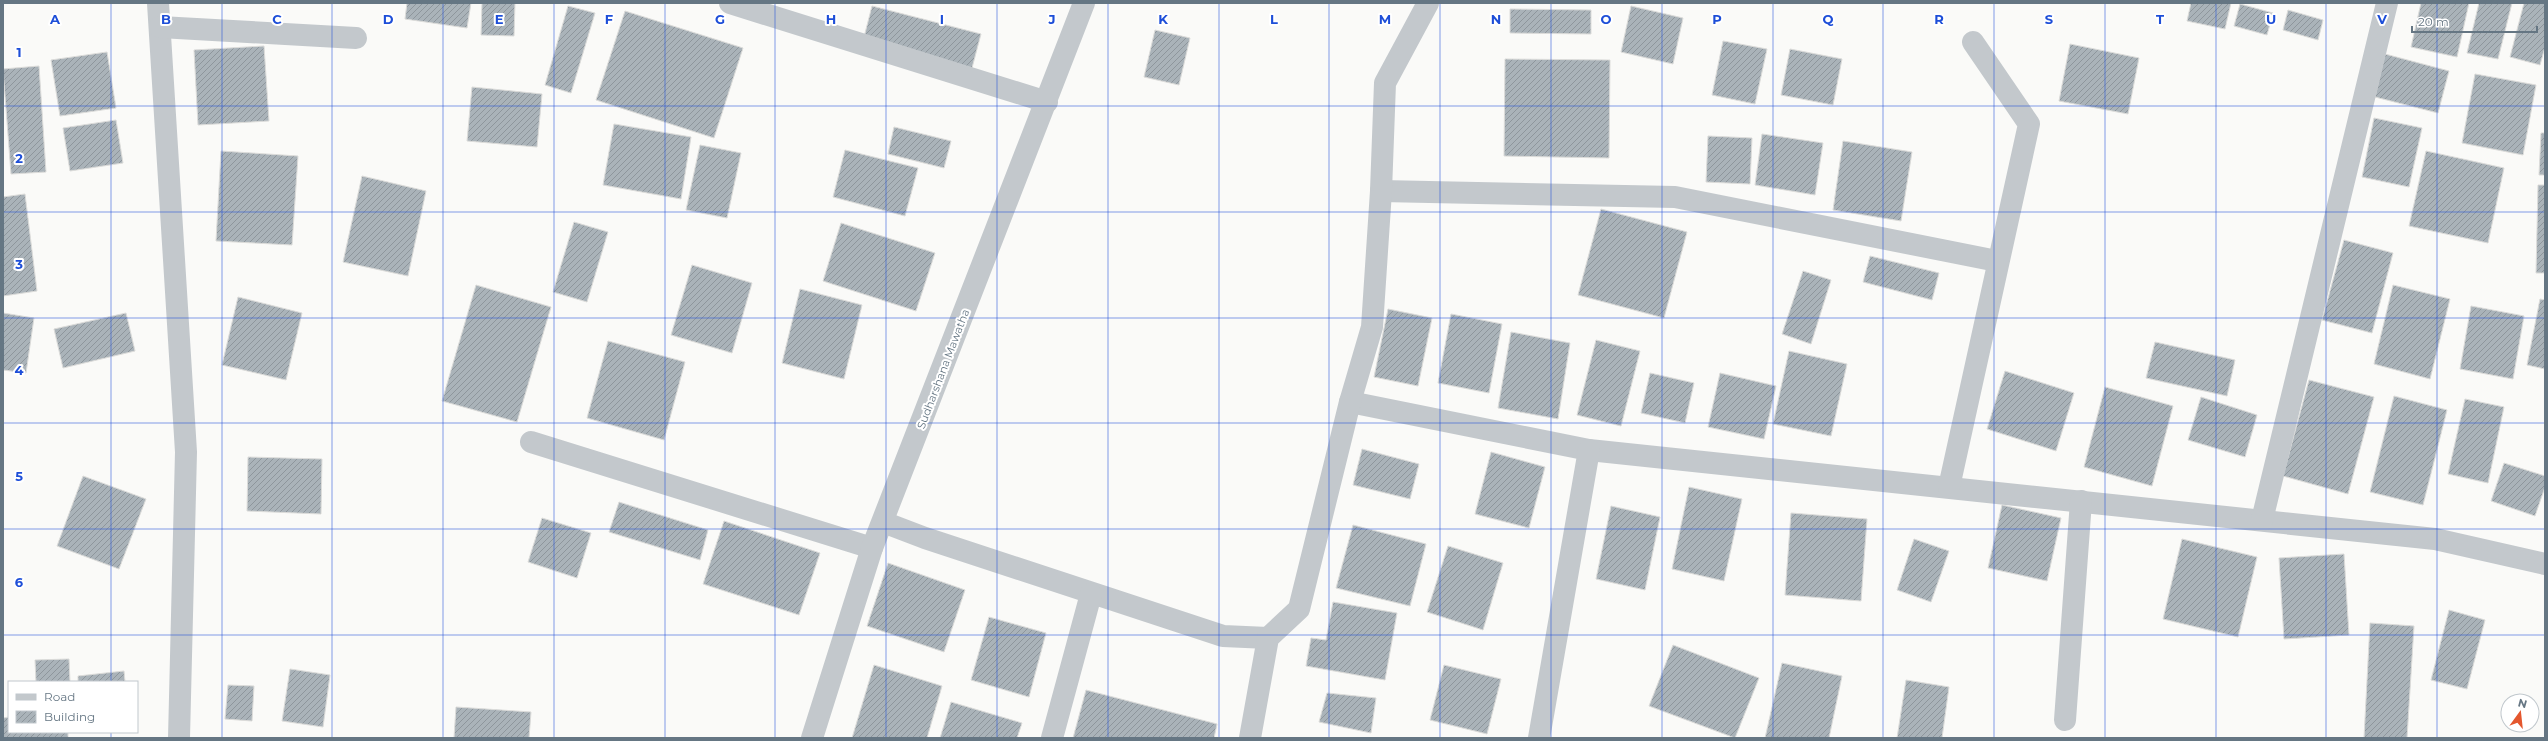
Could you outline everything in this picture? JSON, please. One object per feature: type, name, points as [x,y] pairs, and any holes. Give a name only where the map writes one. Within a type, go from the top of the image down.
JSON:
[{"type":"street","points":[[158,3],[186,452],[179,738]]},
{"type":"street","points":[[730,3],[1047,102]]},
{"type":"street","name":"Sudharshana Mawatha","points":[[812,738],[872,548],[1047,102],[1084,3]]},
{"type":"street","points":[[1250,738],[1268,638],[1299,610],[1350,402],[1372,328],[1381,191],[1385,83],[1428,3]]},
{"type":"street","points":[[2262,520],[2387,3]]},
{"type":"street","points":[[160,27],[356,38]]},
{"type":"street","points":[[1949,487],[1997,261],[2029,124],[1973,42]]},
{"type":"street","points":[[1381,191],[1675,197],[1997,261]]},
{"type":"street","points":[[1350,402],[1589,450],[2435,539],[2545,564]]},
{"type":"street","points":[[531,442],[872,548]]},
{"type":"street","points":[[1539,738],[1589,450]]},
{"type":"street","points":[[2065,720],[2081,501]]},
{"type":"street","points":[[883,522],[1091,594],[1223,636],[1268,638]]},
{"type":"street","points":[[1052,738],[1091,594]]},
{"type":"building","points":[[407,3],[471,3],[467,28],[405,19]]},
{"type":"building","points":[[482,3],[515,3],[514,36],[481,35]]},
{"type":"building","points":[[2191,3],[2231,3],[2225,29],[2187,21]]},
{"type":"building","points":[[2421,3],[2469,3],[2457,57],[2411,47]]},
{"type":"building","points":[[2479,3],[2512,3],[2498,59],[2467,53]]},
{"type":"building","points":[[2524,3],[2545,3],[2545,47],[2540,65],[2510,57]]},
{"type":"building","points":[[2240,4],[2273,13],[2267,35],[2234,26]]},
{"type":"building","points":[[568,6],[595,13],[571,93],[545,85]]},
{"type":"building","points":[[872,6],[981,34],[972,68],[863,41]]},
{"type":"building","points":[[1631,6],[1683,18],[1673,64],[1621,52]]},
{"type":"building","points":[[1510,9],[1591,10],[1591,34],[1510,33]]},
{"type":"building","points":[[2288,10],[2323,20],[2318,40],[2283,30]]},
{"type":"building","points":[[625,11],[743,48],[714,138],[596,100]]},
{"type":"building","points":[[1155,30],[1190,38],[1179,85],[1144,77]]},
{"type":"building","points":[[1723,41],[1767,49],[1755,104],[1712,95]]},
{"type":"building","points":[[2070,44],[2139,58],[2128,114],[2059,101]]},
{"type":"building","points":[[264,46],[269,121],[198,125],[194,50]]},
{"type":"building","points":[[1790,49],[1842,59],[1833,105],[1781,95]]},
{"type":"building","points":[[107,52],[116,108],[60,116],[51,60]]},
{"type":"building","points":[[2385,54],[2449,71],[2438,113],[2375,97]]},
{"type":"building","points":[[1505,59],[1610,60],[1609,158],[1504,156]]},
{"type":"building","points":[[39,66],[46,172],[11,174],[3,69]]},
{"type":"building","points":[[2475,74],[2536,85],[2523,155],[2462,143]]},
{"type":"building","points":[[472,87],[542,94],[537,147],[467,141]]},
{"type":"building","points":[[2374,118],[2422,128],[2409,187],[2362,177]]},
{"type":"building","points":[[116,120],[123,163],[70,171],[63,128]]},
{"type":"building","points":[[614,124],[691,137],[681,199],[603,185]]},
{"type":"building","points":[[894,127],[951,141],[944,168],[888,154]]},
{"type":"building","points":[[2541,133],[2545,133],[2545,175],[2539,175]]},
{"type":"building","points":[[1762,134],[1823,143],[1815,195],[1755,185]]},
{"type":"building","points":[[1708,136],[1752,138],[1750,184],[1706,182]]},
{"type":"building","points":[[1843,141],[1912,152],[1901,221],[1833,210]]},
{"type":"building","points":[[700,145],[741,153],[727,218],[686,210]]},
{"type":"building","points":[[845,150],[918,168],[905,216],[833,197]]},
{"type":"building","points":[[221,151],[298,156],[292,245],[216,241]]},
{"type":"building","points":[[2426,151],[2504,168],[2488,243],[2409,226]]},
{"type":"building","points":[[362,176],[426,191],[408,276],[343,262]]},
{"type":"building","points":[[2538,185],[2545,185],[2545,273],[2536,273]]},
{"type":"building","points":[[25,194],[37,291],[3,296],[3,197]]},
{"type":"building","points":[[1601,209],[1687,232],[1664,318],[1578,295]]},
{"type":"building","points":[[574,222],[608,232],[587,302],[553,292]]},
{"type":"building","points":[[841,223],[935,253],[916,311],[823,281]]},
{"type":"building","points":[[2344,240],[2393,253],[2372,333],[2322,320]]},
{"type":"building","points":[[1870,256],[1939,273],[1932,300],[1863,282]]},
{"type":"building","points":[[692,265],[752,283],[732,353],[671,335]]},
{"type":"building","points":[[1803,271],[1831,280],[1811,344],[1782,334]]},
{"type":"building","points":[[476,285],[551,307],[517,422],[442,401]]},
{"type":"building","points":[[2393,285],[2450,299],[2430,379],[2374,364]]},
{"type":"building","points":[[800,289],[862,305],[844,379],[782,363]]},
{"type":"building","points":[[238,297],[302,313],[286,380],[222,365]]},
{"type":"building","points":[[2540,299],[2545,300],[2545,369],[2527,365]]},
{"type":"building","points":[[2471,306],[2524,316],[2513,379],[2460,369]]},
{"type":"building","points":[[1388,309],[1432,318],[1418,386],[1374,377]]},
{"type":"building","points":[[3,313],[34,318],[26,373],[3,370]]},
{"type":"building","points":[[126,313],[135,351],[63,368],[54,329]]},
{"type":"building","points":[[1451,314],[1502,324],[1489,393],[1438,383]]},
{"type":"building","points":[[1511,332],[1570,343],[1558,419],[1498,408]]},
{"type":"building","points":[[1596,340],[1640,351],[1621,426],[1577,415]]},
{"type":"building","points":[[608,341],[685,362],[664,440],[587,418]]},
{"type":"building","points":[[2155,342],[2235,360],[2227,396],[2146,378]]},
{"type":"building","points":[[1789,351],[1847,364],[1831,436],[1773,424]]},
{"type":"building","points":[[2005,371],[2074,393],[2056,451],[1987,429]]},
{"type":"building","points":[[1650,373],[1694,383],[1685,423],[1641,413]]},
{"type":"building","points":[[1720,373],[1776,386],[1764,439],[1708,427]]},
{"type":"building","points":[[2309,380],[2374,397],[2348,494],[2283,476]]},
{"type":"building","points":[[2105,387],[2173,406],[2152,486],[2084,467]]},
{"type":"building","points":[[2394,396],[2447,410],[2423,505],[2370,492]]},
{"type":"building","points":[[2201,397],[2257,415],[2245,457],[2188,440]]},
{"type":"building","points":[[2465,399],[2504,407],[2488,483],[2448,474]]},
{"type":"building","points":[[1362,449],[1419,464],[1410,499],[1353,485]]},
{"type":"building","points":[[1491,452],[1545,467],[1529,528],[1475,514]]},
{"type":"building","points":[[248,457],[322,459],[321,514],[247,511]]},
{"type":"building","points":[[2504,463],[2545,476],[2545,487],[2535,516],[2491,501]]},
{"type":"building","points":[[83,476],[146,499],[119,569],[57,546]]},
{"type":"building","points":[[1689,487],[1742,499],[1724,581],[1672,569]]},
{"type":"building","points":[[619,502],[708,530],[700,560],[609,532]]},
{"type":"building","points":[[2002,505],[2061,518],[2047,581],[1988,568]]},
{"type":"building","points":[[1611,506],[1660,517],[1645,590],[1596,579]]},
{"type":"building","points":[[1791,513],[1867,519],[1861,601],[1785,595]]},
{"type":"building","points":[[542,518],[591,533],[577,578],[528,562]]},
{"type":"building","points":[[724,521],[820,553],[799,615],[703,584]]},
{"type":"building","points":[[1353,525],[1426,544],[1410,606],[1336,588]]},
{"type":"building","points":[[1914,539],[1949,551],[1931,602],[1897,590]]},
{"type":"building","points":[[2182,539],[2257,557],[2238,637],[2163,619]]},
{"type":"building","points":[[1448,546],[1503,563],[1483,630],[1427,612]]},
{"type":"building","points":[[2344,554],[2349,635],[2284,639],[2279,558]]},
{"type":"building","points":[[888,563],[965,590],[944,652],[867,626]]},
{"type":"building","points":[[1333,602],[1397,613],[1385,680],[1306,666],[1311,638],[1326,640]]},
{"type":"building","points":[[2449,610],[2485,620],[2467,689],[2431,680]]},
{"type":"building","points":[[989,617],[1046,633],[1029,697],[971,680]]},
{"type":"building","points":[[2370,623],[2414,626],[2407,738],[2364,738]]},
{"type":"building","points":[[1673,645],[1759,678],[1735,738],[1649,706]]},
{"type":"building","points":[[69,659],[70,681],[36,681],[35,660]]},
{"type":"building","points":[[1782,663],[1842,676],[1829,738],[1765,738]]},
{"type":"building","points":[[874,665],[942,686],[927,738],[852,738]]},
{"type":"building","points":[[1444,665],[1501,679],[1487,734],[1430,720]]},
{"type":"building","points":[[290,669],[330,675],[323,727],[282,721]]},
{"type":"building","points":[[124,671],[125,681],[78,681],[78,676]]},
{"type":"building","points":[[1906,680],[1949,687],[1942,738],[1897,738]]},
{"type":"building","points":[[228,685],[254,686],[252,721],[225,719]]},
{"type":"building","points":[[1086,690],[1217,724],[1214,738],[1073,738]]},
{"type":"building","points":[[1327,693],[1376,698],[1371,733],[1319,722]]},
{"type":"building","points":[[951,702],[1022,723],[1017,738],[940,738]]},
{"type":"building","points":[[456,707],[531,712],[529,738],[454,738]]},
{"type":"building","points":[[8,717],[8,733],[68,733],[68,738],[3,738],[3,718]]}]
